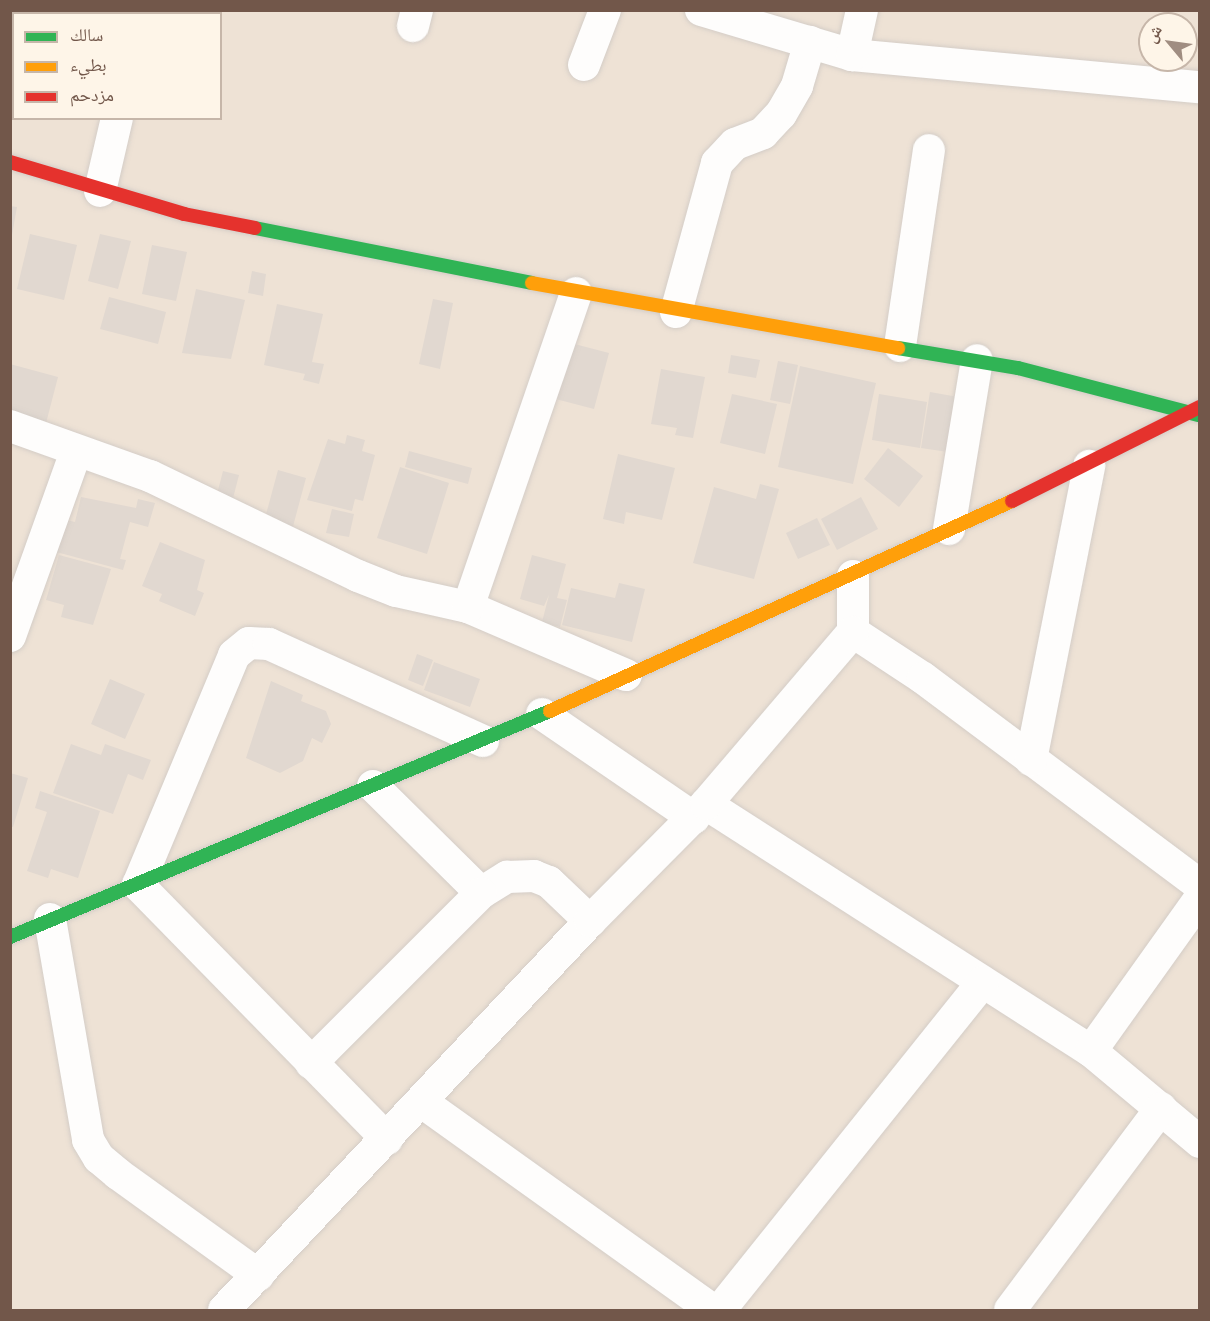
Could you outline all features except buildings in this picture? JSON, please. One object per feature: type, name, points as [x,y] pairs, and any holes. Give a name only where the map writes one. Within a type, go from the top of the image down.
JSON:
[{"type":"street","points":[[584,65],[605,10]]},
{"type":"street","points":[[701,10],[852,55],[1200,87]]},
{"type":"street","points":[[852,55],[862,10]]},
{"type":"street","points":[[676,312],[717,163],[735,144],[763,133],[781,114],[797,86],[810,42]]},
{"type":"street","points":[[100,191],[117,120]]},
{"type":"street","points":[[900,346],[929,150]]},
{"type":"street","points":[[10,162],[100,191],[184,214],[676,312],[977,360],[1195,411]]},
{"type":"street","points":[[468,607],[576,293]]},
{"type":"street","points":[[949,529],[977,360]]},
{"type":"street","points":[[10,937],[483,741],[626,675],[853,576],[949,529],[1089,466],[1195,411]]},
{"type":"street","points":[[10,426],[76,452],[150,476],[358,576],[415,597],[468,607],[626,675]]},
{"type":"street","points":[[10,636],[76,452]]},
{"type":"street","points":[[1030,760],[1089,466]]},
{"type":"street","points":[[224,1311],[590,921],[700,811],[853,632],[853,576]]},
{"type":"street","points":[[853,632],[1200,885]]},
{"type":"street","points":[[138,885],[234,655],[249,643],[269,644],[483,741]]},
{"type":"street","points":[[542,714],[983,982],[1091,1051],[1200,1143]]},
{"type":"street","points":[[373,786],[481,893]]},
{"type":"street","points":[[311,1063],[481,893],[507,877],[534,876],[549,882],[590,921]]},
{"type":"street","points":[[138,885],[387,1139]]},
{"type":"street","points":[[1091,1051],[1200,898]]},
{"type":"street","points":[[50,919],[88,1140],[99,1158],[118,1174],[258,1275]]},
{"type":"street","points":[[720,1311],[983,982]]},
{"type":"street","points":[[422,1102],[712,1311]]},
{"type":"street","points":[[1010,1311],[1161,1108]]},
{"type":"shaded area","points":[[11,11],[1199,11],[1199,1310],[11,1310]]},
{"type":"traffic: fast","points":[[255,228],[532,283]]},
{"type":"traffic: fast","points":[[898,348],[1018,368],[1198,415]]},
{"type":"traffic: fast","points":[[10,937],[550,711]]},
{"type":"traffic: slow","points":[[532,283],[898,348]]},
{"type":"traffic: slow","points":[[550,711],[1012,501]]},
{"type":"traffic: jam","points":[[10,162],[184,214],[255,228]]},
{"type":"traffic: jam","points":[[1012,501],[1200,407]]}]
